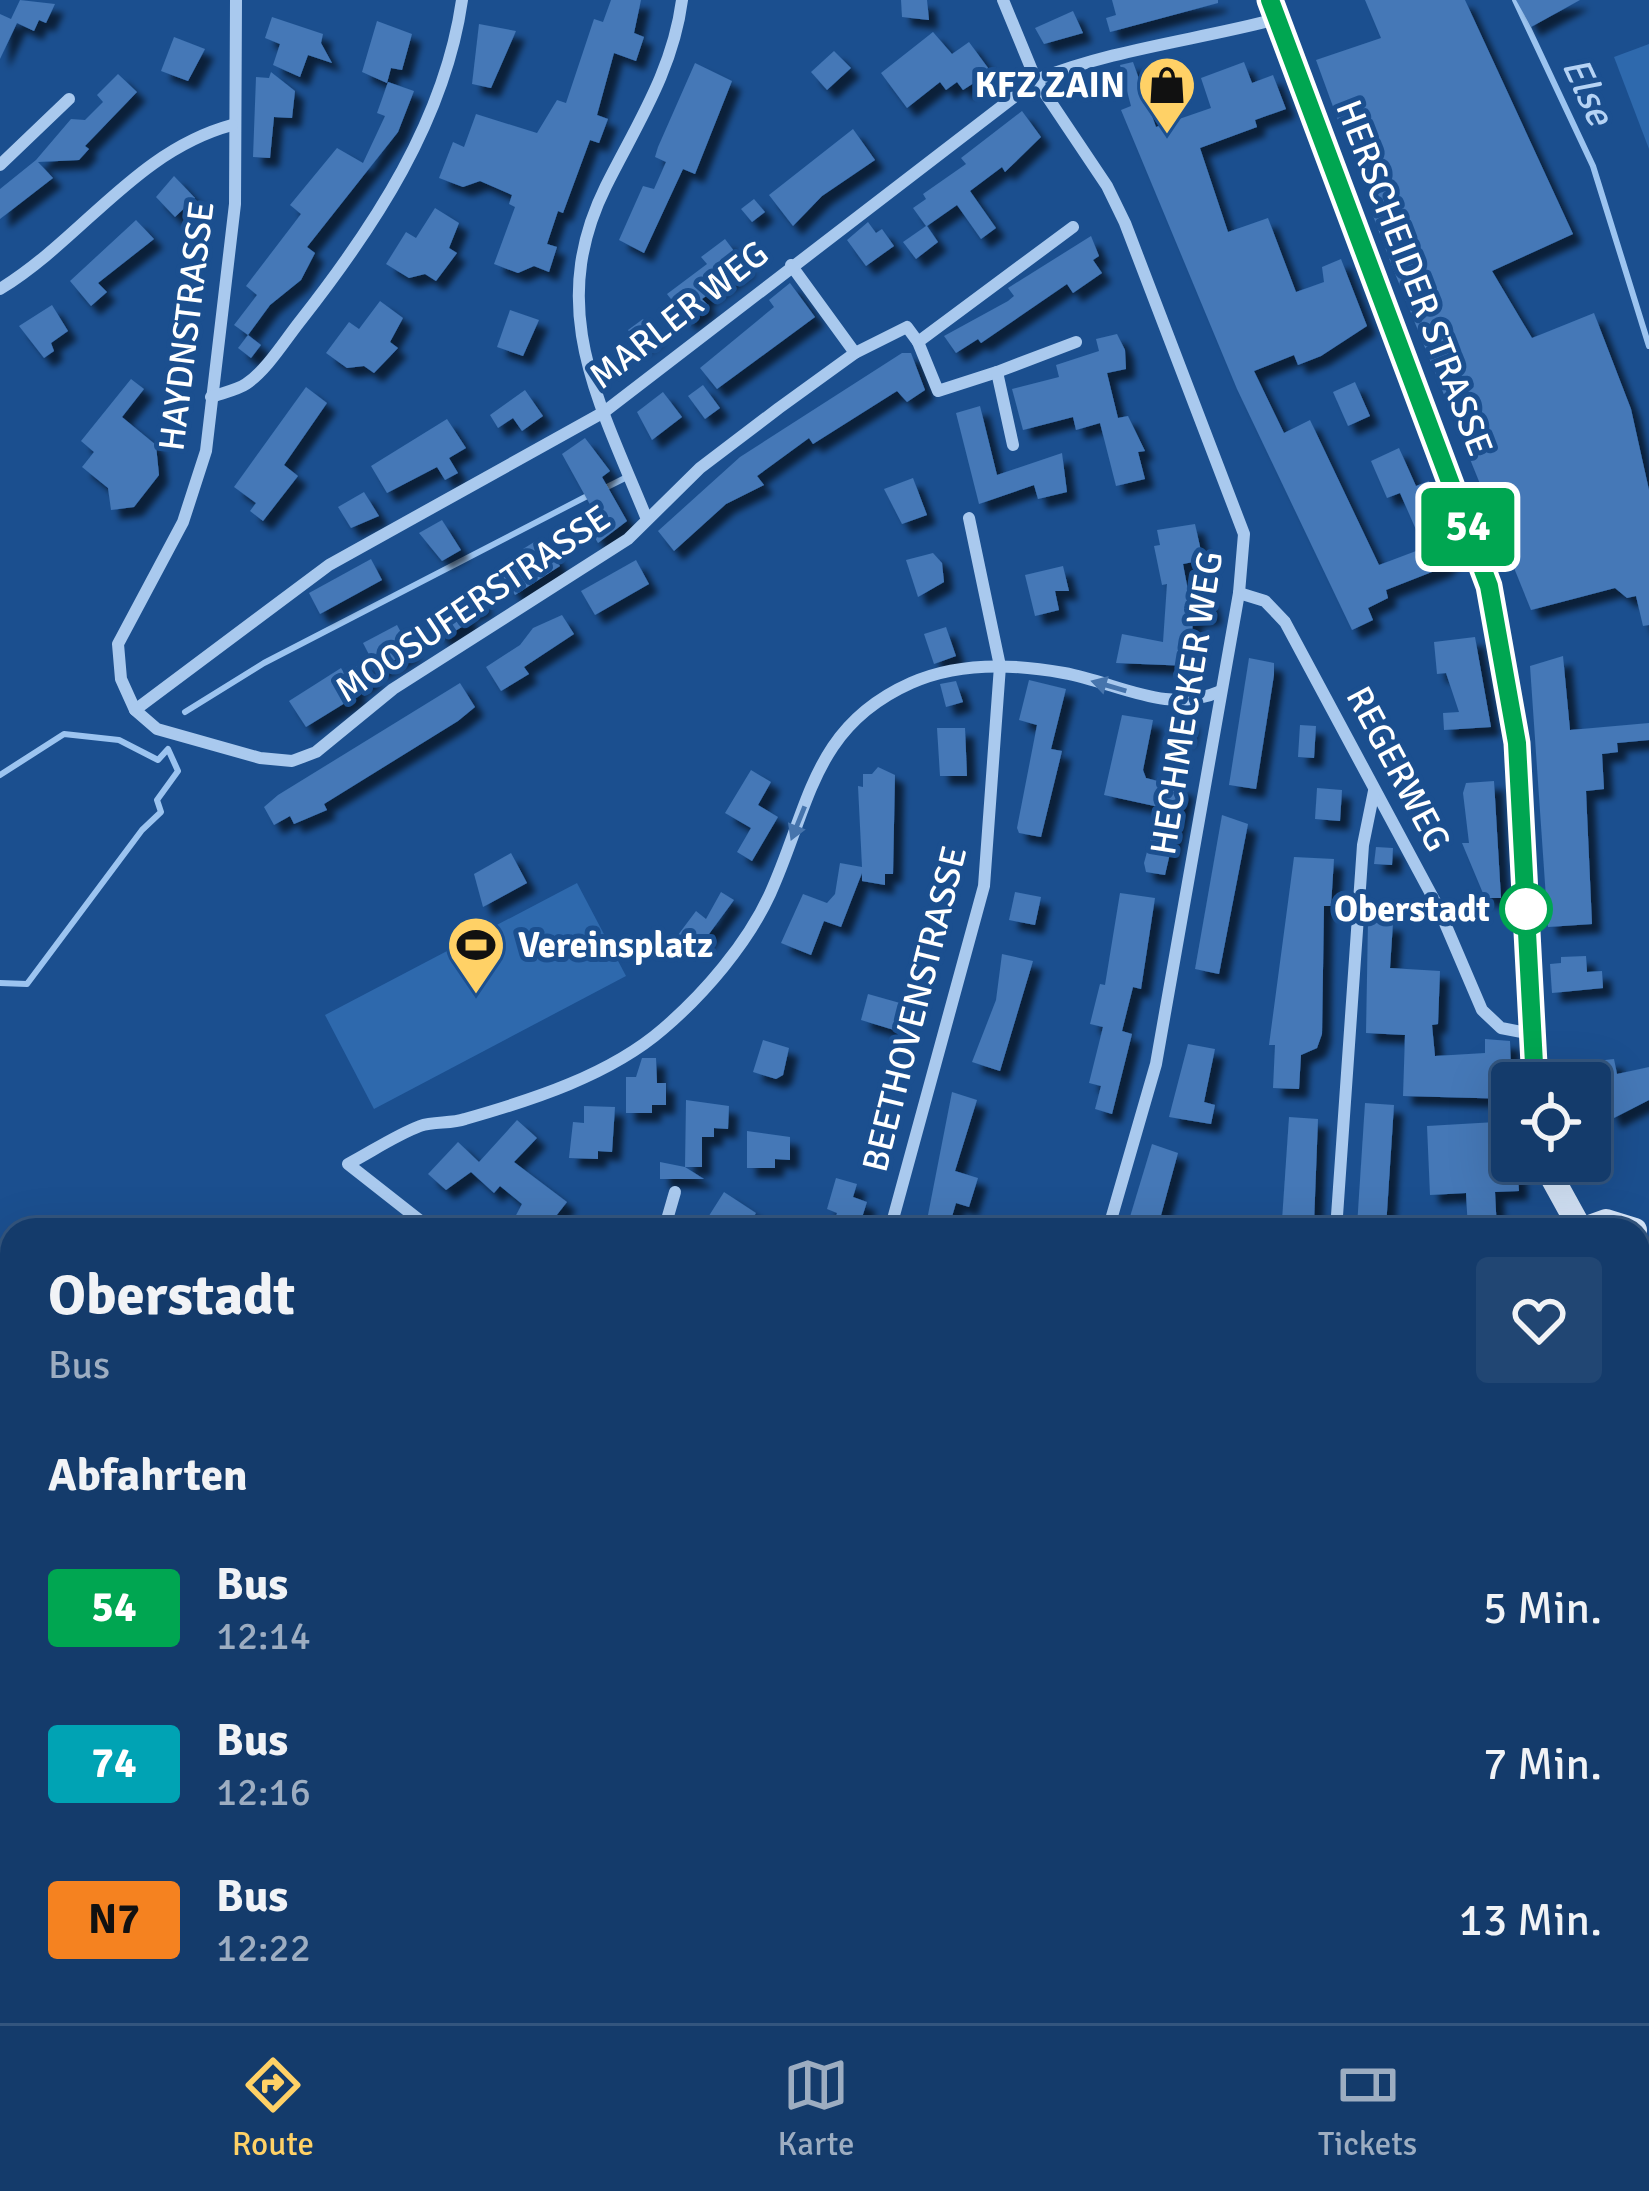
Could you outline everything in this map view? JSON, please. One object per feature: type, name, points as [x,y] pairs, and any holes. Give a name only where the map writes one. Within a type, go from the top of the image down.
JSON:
[{"type":"main road","name":"HERSCHEIDER STRASSE","points":[[1274,9],[1489,586],[1517,743],[1534,1062]]},
{"type":"main road","points":[[1555,1182],[1574,1218]]},
{"type":"street","name":"HAYDNSTRASSE","points":[[135,710],[121,679],[118,644],[183,522],[206,451],[235,204],[236,0]]},
{"type":"street","points":[[212,397],[246,384],[341,268],[406,162],[432,107],[455,51],[462,0]]},
{"type":"street","name":"MOOSUFERSTRASSE","points":[[646,517],[580,341],[577,301],[585,233],[656,94],[678,33],[682,0]]},
{"type":"street","name":"HECHMECKER WEG","points":[[1004,0],[1036,80],[1107,187],[1125,223],[1244,534],[1239,593],[1156,1064],[1111,1218]]},
{"type":"street","name":"MARLER WEG","points":[[135,710],[329,565],[604,412],[1036,80],[1104,55],[1182,44],[1274,9]]},
{"type":"street","points":[[0,165],[69,99]]},
{"type":"street","points":[[0,289],[29,271],[158,155],[195,135],[232,125]]},
{"type":"street","points":[[1073,227],[918,342],[938,392],[1076,342]]},
{"type":"street","points":[[791,266],[855,353]]},
{"type":"street","name":"MOOSUFERSTRASSE","points":[[135,710],[176,738],[260,758],[304,756],[393,689],[628,539],[700,468],[855,353],[908,327],[918,342]]},
{"type":"street","points":[[997,372],[1013,445]]},
{"type":"street","name":"BEETHOVENSTRASSE","points":[[893,1218],[984,886],[1000,666],[969,518]]},
{"type":"street","name":"REGERWEG","points":[[1239,593],[1265,602],[1285,622],[1438,907],[1482,1010],[1501,1028],[1532,1034]]},
{"type":"street","points":[[417,1218],[348,1164],[423,1124],[460,1121],[619,1061],[664,1029],[722,969],[768,899],[828,746],[861,713],[913,682],[1000,666],[1064,673],[1172,703],[1197,702],[1222,691]]},
{"type":"street","points":[[1337,1218],[1363,844],[1375,790]]},
{"type":"street","points":[[667,1218],[675,1192]]},
{"type":"shaded area","points":[[1649,44],[1649,149],[1614,57]]},
{"type":"shaded area","name":"Vereinsplatz","points":[[577,883],[626,976],[374,1109],[325,1015]]},
{"type":"building","points":[[20,0],[55,4],[46,23],[39,20],[34,31],[17,23],[0,59],[0,14],[11,19]]},
{"type":"building","points":[[611,0],[641,0],[634,33],[644,37],[636,61],[614,53],[597,115],[608,119],[599,143],[590,140],[563,213],[558,211],[547,244],[557,247],[549,272],[534,266],[518,273],[494,264],[515,207],[509,204],[512,195],[480,181],[463,187],[439,178],[453,142],[464,147],[476,114],[537,133],[557,100],[566,103],[594,19],[603,22]]},
{"type":"building","points":[[901,0],[927,0],[929,20],[902,17]]},
{"type":"building","points":[[1112,0],[1218,3],[1110,32],[1106,18],[1116,15]]},
{"type":"building","points":[[1365,0],[1465,0],[1573,234],[1492,271],[1532,338],[1594,313],[1631,409],[1649,490],[1649,625],[1643,626],[1636,596],[1627,598],[1615,588],[1531,610],[1372,213],[1380,211],[1349,126],[1339,123],[1316,60],[1381,38]]},
{"type":"building","points":[[1516,0],[1580,0],[1531,27]]},
{"type":"building","points":[[1073,11],[1083,33],[1044,44],[1035,28]]},
{"type":"building","points":[[272,17],[323,34],[321,43],[332,63],[308,55],[300,77],[273,65],[280,44],[265,38]]},
{"type":"building","points":[[377,21],[412,34],[402,70],[391,68],[387,83],[362,72]]},
{"type":"building","points":[[479,24],[516,31],[491,88],[472,84]]},
{"type":"building","points":[[933,32],[952,54],[969,42],[991,72],[963,90],[957,82],[946,90],[940,82],[907,108],[881,73]]},
{"type":"building","points":[[174,37],[205,49],[188,81],[161,71]]},
{"type":"building","points":[[834,51],[851,68],[827,90],[811,72]]},
{"type":"building","points":[[1133,62],[1156,127],[1211,108],[1201,78],[1244,62],[1252,83],[1273,75],[1286,109],[1255,120],[1257,127],[1200,148],[1228,232],[1268,218],[1296,292],[1324,282],[1322,267],[1341,259],[1367,326],[1321,356],[1298,365],[1294,355],[1254,371],[1284,433],[1310,420],[1379,565],[1424,548],[1400,493],[1387,498],[1371,461],[1399,448],[1416,486],[1429,481],[1456,554],[1442,568],[1386,590],[1388,598],[1368,608],[1373,620],[1352,630],[1237,389],[1121,110],[1131,106],[1120,65]]},
{"type":"building","points":[[695,63],[732,81],[695,174],[683,169],[644,253],[619,240],[643,186],[654,189],[666,162],[655,157]]},
{"type":"building","points":[[271,72],[295,91],[292,118],[274,117],[270,158],[253,157],[256,77],[269,78]]},
{"type":"building","points":[[118,74],[137,92],[85,146],[89,149],[79,160],[38,162],[53,178],[0,219],[0,189],[36,160],[71,119],[85,120],[103,102],[97,95]]},
{"type":"building","points":[[388,82],[414,91],[398,132],[307,247],[315,253],[301,280],[270,305],[248,335],[234,325],[257,295],[246,286],[301,214],[290,205],[337,148],[363,163],[385,116],[377,113]]},
{"type":"building","points":[[1022,111],[1041,137],[1005,172],[1002,167],[970,191],[996,228],[981,239],[957,205],[927,226],[938,242],[916,259],[903,242],[926,226],[913,208],[926,199],[923,194],[966,164],[961,158]]},
{"type":"building","points":[[853,129],[875,160],[822,196],[793,226],[769,195]]},
{"type":"building","points":[[174,176],[195,198],[175,217],[156,197]]},
{"type":"building","points":[[754,199],[765,212],[752,222],[741,209]]},
{"type":"building","points":[[435,208],[459,223],[449,248],[457,253],[436,281],[425,274],[409,278],[386,264],[406,232],[416,238]]},
{"type":"building","points":[[136,220],[154,239],[98,283],[107,292],[91,306],[70,281]]},
{"type":"building","points":[[868,222],[876,233],[882,229],[894,246],[866,266],[847,240]]},
{"type":"building","points":[[1091,236],[1099,256],[1093,260],[1102,273],[1073,293],[1067,284],[981,343],[978,339],[956,353],[944,336],[1008,301],[1014,296],[1008,288]]},
{"type":"building","points":[[725,239],[746,267],[702,299],[708,305],[688,321],[667,294],[707,264],[701,257]]},
{"type":"building","points":[[790,283],[815,317],[717,389],[700,368],[774,307],[769,300]]},
{"type":"building","points":[[380,301],[403,318],[390,342],[398,348],[374,373],[364,366],[347,368],[326,353],[349,322],[359,329]]},
{"type":"building","points":[[52,305],[68,331],[51,343],[54,351],[44,358],[19,326]]},
{"type":"building","points":[[510,310],[539,320],[523,356],[497,347]]},
{"type":"building","points":[[643,319],[655,334],[640,345],[628,330]]},
{"type":"building","points":[[1117,334],[1125,350],[1126,369],[1107,373],[1118,418],[1128,416],[1145,451],[1138,452],[1145,479],[1116,486],[1100,423],[1076,430],[1073,417],[1023,430],[1012,389],[1059,377],[1056,365],[1099,351],[1096,339]]},
{"type":"building","points":[[248,335],[261,345],[251,358],[238,348]]},
{"type":"building","points":[[902,353],[911,353],[925,390],[907,402],[897,391],[813,444],[809,438],[757,476],[764,485],[726,504],[674,551],[658,531],[740,457]]},
{"type":"building","points":[[131,379],[144,389],[122,417],[156,445],[159,475],[134,507],[111,510],[108,488],[82,467],[94,452],[81,441]]},
{"type":"building","points":[[1355,382],[1370,416],[1348,426],[1333,392]]},
{"type":"building","points":[[703,385],[720,408],[705,419],[688,396]]},
{"type":"building","points":[[306,387],[327,403],[284,465],[298,476],[263,521],[250,511],[256,503],[234,487]]},
{"type":"building","points":[[525,390],[543,416],[522,431],[513,418],[498,428],[490,415]]},
{"type":"building","points":[[663,392],[682,417],[652,440],[637,412]]},
{"type":"building","points":[[980,406],[997,475],[1062,453],[1067,492],[1038,499],[1034,485],[979,504],[956,413]]},
{"type":"building","points":[[447,419],[466,448],[449,458],[458,473],[445,480],[437,467],[387,493],[371,466]]},
{"type":"building","points":[[585,438],[610,471],[602,477],[627,521],[598,543],[588,526],[598,519],[562,454]]},
{"type":"building","points":[[913,478],[927,515],[902,524],[884,489]]},
{"type":"building","points":[[364,492],[379,516],[351,528],[338,507]]},
{"type":"building","points":[[442,520],[461,550],[442,561],[419,533]]},
{"type":"building","points":[[1195,524],[1203,560],[1183,564],[1190,601],[1209,597],[1213,615],[1193,619],[1190,666],[1116,663],[1122,634],[1163,642],[1167,584],[1162,585],[1154,546],[1160,545],[1157,530]]},
{"type":"building","points":[[542,537],[560,566],[515,595],[500,572],[527,555],[523,549]]},
{"type":"building","points":[[933,553],[942,563],[944,582],[918,597],[906,560]]},
{"type":"building","points":[[371,559],[382,580],[320,614],[309,593]]},
{"type":"building","points":[[636,560],[649,584],[595,615],[581,591]]},
{"type":"building","points":[[1063,566],[1069,591],[1055,591],[1059,610],[1035,616],[1025,575]]},
{"type":"building","points":[[472,588],[484,606],[465,614],[470,622],[442,639],[428,616]]},
{"type":"building","points":[[562,615],[574,634],[524,667],[529,674],[501,691],[486,667],[520,645],[533,628]]},
{"type":"building","points":[[397,625],[411,651],[377,670],[363,643]]},
{"type":"building","points":[[946,627],[956,656],[934,664],[924,634]]},
{"type":"building","points":[[1475,637],[1491,727],[1444,730],[1443,713],[1459,712],[1446,673],[1437,674],[1434,642]]},
{"type":"building","points":[[1563,656],[1570,730],[1649,723],[1649,740],[1617,743],[1618,752],[1602,754],[1604,789],[1586,791],[1592,924],[1548,927],[1530,666]]},
{"type":"building","points":[[1249,658],[1274,663],[1256,789],[1229,785]]},
{"type":"building","points":[[364,662],[372,678],[354,688],[358,695],[306,727],[289,701],[341,668],[344,673]]},
{"type":"building","points":[[1029,680],[1066,689],[1051,749],[1062,751],[1041,837],[1019,833],[1017,828],[1037,725],[1019,720]]},
{"type":"building","points":[[956,681],[963,702],[946,707],[940,684]]},
{"type":"building","points":[[460,683],[475,707],[458,721],[324,804],[327,810],[294,824],[290,816],[274,825],[264,807],[278,795]]},
{"type":"building","points":[[1122,715],[1153,720],[1143,770],[1146,778],[1185,788],[1165,875],[1146,872],[1144,863],[1159,807],[1104,795]]},
{"type":"building","points":[[1172,717],[1190,720],[1186,738],[1169,734]]},
{"type":"building","points":[[1300,725],[1316,726],[1314,758],[1298,757]]},
{"type":"building","points":[[937,728],[965,728],[967,776],[940,776]]},
{"type":"building","points":[[878,767],[895,775],[893,874],[885,874],[885,885],[862,881],[862,873],[841,927],[824,921],[811,955],[781,943],[803,894],[827,903],[835,894],[840,863],[862,867],[858,786],[863,787],[863,774],[872,774]]},
{"type":"building","points":[[751,770],[771,782],[758,805],[778,817],[752,861],[737,852],[751,828],[725,813]]},
{"type":"building","points":[[1494,781],[1501,898],[1485,898],[1462,843],[1469,843],[1463,793],[1466,783]]},
{"type":"building","points":[[1317,788],[1342,790],[1340,821],[1315,819]]},
{"type":"building","points":[[1222,815],[1248,824],[1219,974],[1195,969]]},
{"type":"building","points":[[1376,847],[1393,848],[1392,865],[1374,864]]},
{"type":"building","points":[[511,853],[527,883],[483,907],[474,874]]},
{"type":"building","points":[[1294,857],[1334,859],[1331,906],[1324,906],[1322,1034],[1317,1048],[1301,1055],[1299,1089],[1273,1088],[1275,1045],[1269,1045]]},
{"type":"building","points":[[721,892],[734,900],[698,949],[678,935],[696,911],[706,919]]},
{"type":"building","points":[[1015,892],[1041,897],[1035,925],[1009,920]]},
{"type":"building","points":[[1120,893],[1155,898],[1141,989],[1133,987],[1122,1031],[1132,1034],[1112,1114],[1095,1109],[1101,1086],[1089,1083],[1103,1027],[1090,1024],[1100,984],[1105,985]]},
{"type":"building","points":[[1368,921],[1393,923],[1390,968],[1440,971],[1438,1024],[1432,1025],[1435,1056],[1485,1053],[1485,1039],[1510,1041],[1511,1062],[1491,1062],[1491,1098],[1403,1096],[1405,1035],[1366,1033]]},
{"type":"building","points":[[1002,954],[1033,961],[1000,1071],[972,1062],[996,1000]]},
{"type":"building","points":[[1586,956],[1587,972],[1602,971],[1603,988],[1552,993],[1550,964],[1561,963],[1561,957]]},
{"type":"building","points":[[868,994],[900,1003],[894,1030],[861,1020]]},
{"type":"building","points":[[763,1040],[789,1048],[783,1075],[776,1079],[753,1072]]},
{"type":"building","points":[[1188,1044],[1215,1049],[1204,1102],[1215,1105],[1211,1124],[1169,1117]]},
{"type":"building","points":[[642,1058],[656,1058],[657,1083],[666,1083],[666,1105],[652,1105],[652,1113],[626,1113],[626,1077],[636,1077]]},
{"type":"building","points":[[1614,1059],[1617,1074],[1649,1067],[1649,1100],[1612,1119],[1611,1062],[1588,1062]]},
{"type":"building","points":[[952,1092],[977,1100],[955,1171],[978,1178],[969,1207],[956,1203],[952,1218],[927,1218]]},
{"type":"building","points":[[686,1100],[729,1106],[728,1129],[714,1128],[714,1137],[702,1137],[702,1167],[685,1167]]},
{"type":"building","points":[[1365,1103],[1394,1105],[1387,1218],[1358,1218]]},
{"type":"building","points":[[584,1106],[615,1107],[612,1152],[598,1151],[598,1159],[569,1158],[573,1122],[584,1123]]},
{"type":"building","points":[[1289,1117],[1318,1119],[1314,1218],[1282,1218]]},
{"type":"building","points":[[517,1120],[537,1138],[514,1162],[567,1202],[554,1218],[514,1218],[522,1204],[500,1186],[494,1193],[471,1172],[446,1190],[428,1174],[458,1142],[479,1162]]},
{"type":"building","points":[[1491,1122],[1491,1182],[1518,1182],[1519,1191],[1495,1192],[1496,1218],[1467,1218],[1466,1193],[1430,1195],[1427,1126]]},
{"type":"building","points":[[747,1131],[790,1137],[790,1160],[775,1159],[775,1168],[747,1168]]},
{"type":"building","points":[[1152,1144],[1178,1153],[1160,1218],[1130,1218]]},
{"type":"building","points":[[660,1162],[685,1167],[704,1179],[660,1179]]},
{"type":"building","points":[[836,1178],[857,1184],[853,1197],[867,1202],[862,1218],[836,1218],[837,1213],[827,1209]]},
{"type":"building","points":[[724,1192],[756,1213],[753,1218],[708,1218]]},
{"type":"waterway","name":"Else","points":[[1515,0],[1593,166],[1649,346]]},
{"type":"waterway","points":[[605,488],[623,479]]},
{"type":"waterway","points":[[185,712],[264,663],[593,493]]},
{"type":"waterway","points":[[0,775],[64,734],[119,740],[158,760],[168,749],[178,771],[157,800],[161,812],[142,830],[27,984],[0,983]]},
{"type":"bus line","name":"54","points":[[1270,0],[1489,586],[1509,679],[1520,770],[1534,1062]]},
{"type":"place","name":"KFZ ZAIN","points":[[1167,136]]},
{"type":"place","name":"Oberstadt","points":[[1526,909]]},
{"type":"place","name":"Vereinsplatz","points":[[476,996]]}]
